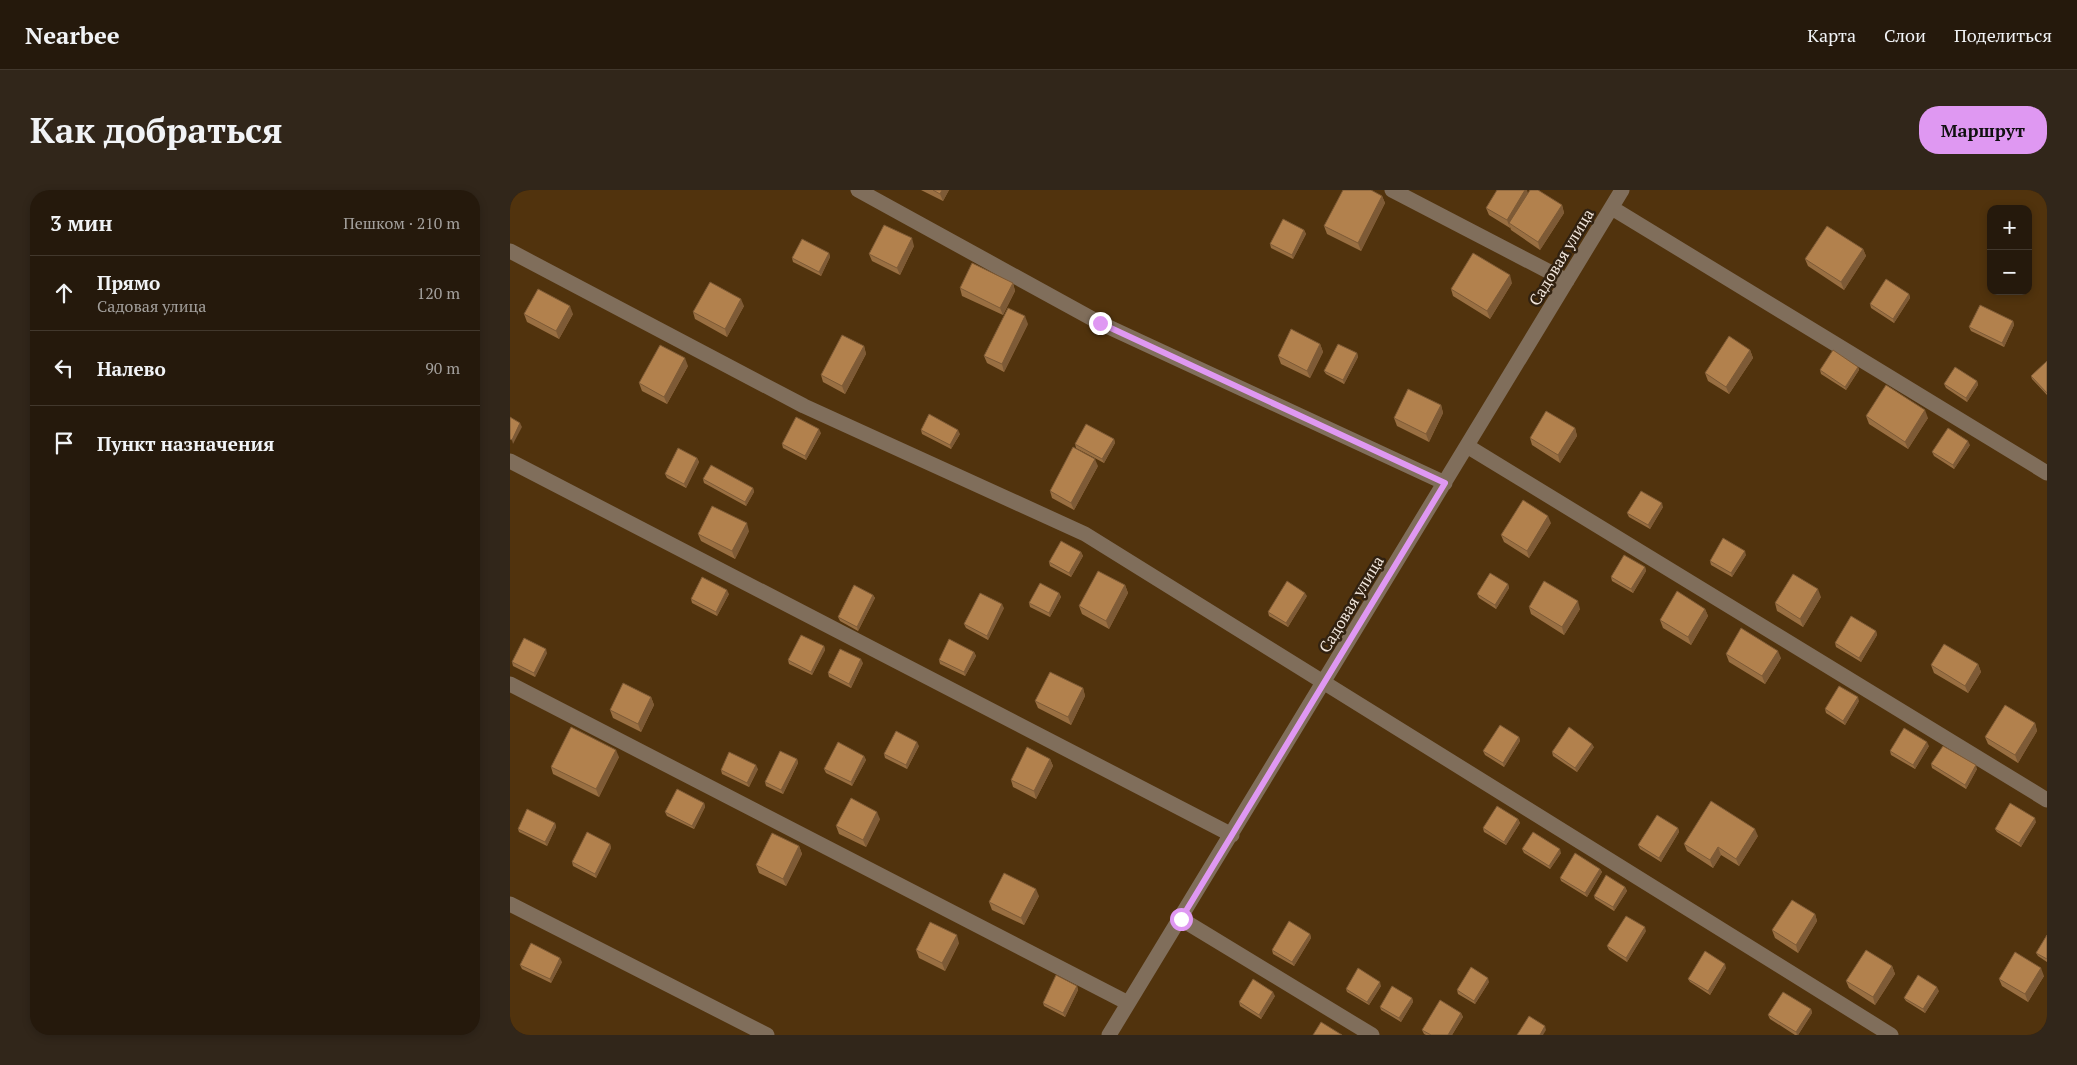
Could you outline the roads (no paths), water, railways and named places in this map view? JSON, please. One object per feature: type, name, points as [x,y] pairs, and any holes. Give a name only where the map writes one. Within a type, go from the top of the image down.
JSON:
[{"type":"lane","points":[[858,190],[1100,323],[1445,483]]},
{"type":"lane","points":[[1392,190],[1567,281]]},
{"type":"lane","name":"Садовая улица","points":[[1109,1035],[1324,684],[1622,190]]},
{"type":"lane","points":[[1612,208],[2047,473]]},
{"type":"lane","points":[[510,251],[804,406],[1085,534],[1891,1035]]},
{"type":"lane","points":[[1467,446],[2047,800]]},
{"type":"lane","points":[[510,461],[1232,835]]},
{"type":"lane","points":[[510,684],[1128,1003]]},
{"type":"lane","points":[[510,904],[767,1035]]},
{"type":"lane","points":[[1181,919],[1372,1035]]}]
